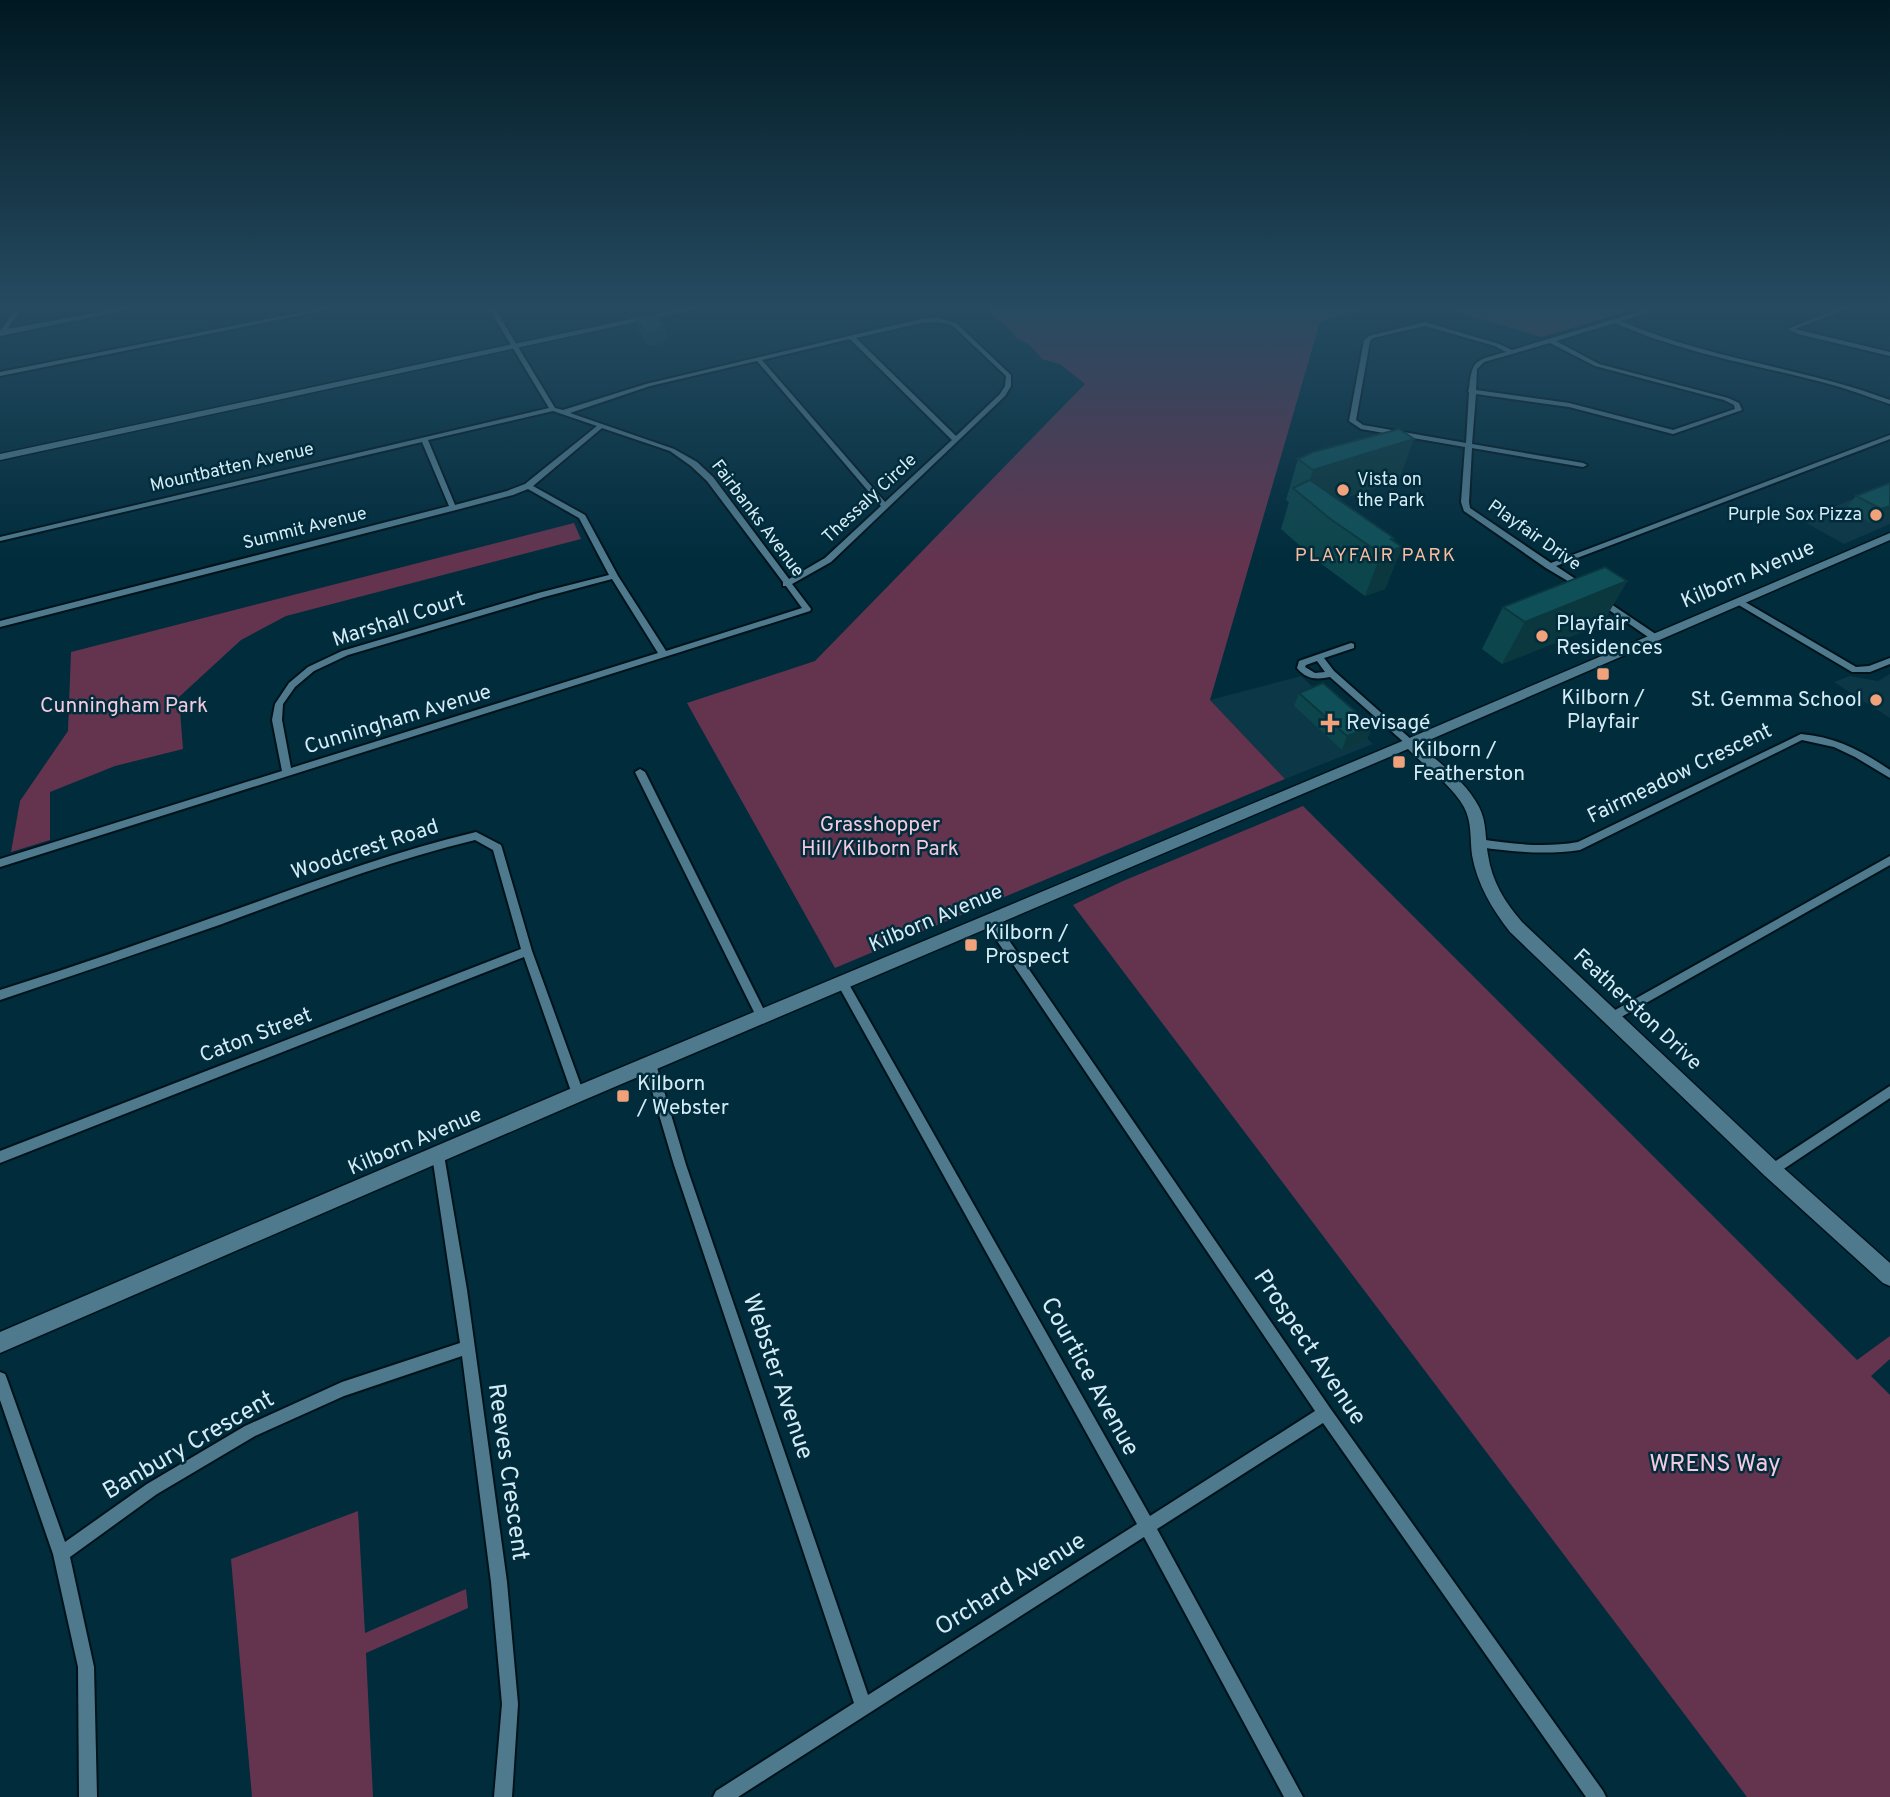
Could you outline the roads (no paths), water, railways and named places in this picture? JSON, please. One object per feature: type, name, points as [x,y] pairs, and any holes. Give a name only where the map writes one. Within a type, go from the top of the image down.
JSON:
[{"type":"street","points":[[0,457],[310,391]]},
{"type":"street","points":[[542,391],[553,409]]},
{"type":"street","name":"Thessaly Circle","points":[[562,413],[631,391]]},
{"type":"street","points":[[786,391],[885,506]]},
{"type":"street","points":[[906,391],[956,440]]},
{"type":"street","name":"Thessaly Circle","points":[[786,584],[828,560],[1005,391]]},
{"type":"street","points":[[1358,391],[1352,421],[1354,424],[1583,465]]},
{"type":"street","points":[[1471,391],[1569,405],[1674,432],[1739,410],[1737,404],[1726,399],[1695,391]]},
{"type":"street","name":"Playfair Drive","points":[[1471,391],[1465,502],[1467,509],[1654,637]]},
{"type":"street","points":[[1860,391],[1890,402]]},
{"type":"street","name":"Fairbanks Avenue","points":[[553,409],[600,427],[647,439],[694,464],[733,509],[807,609]]},
{"type":"street","name":"Mountbatten Avenue","points":[[0,539],[553,409]]},
{"type":"street","name":"Summit Avenue","points":[[0,624],[453,508],[528,486],[600,427]]},
{"type":"street","points":[[1549,566],[1890,437]]},
{"type":"street","points":[[424,439],[453,508]]},
{"type":"street","points":[[528,486],[582,517],[614,576],[664,655]]},
{"type":"street","name":"Kilborn Avenue","points":[[0,1343],[1890,536]]},
{"type":"street","name":"Marshall Court","points":[[287,774],[277,720],[279,704],[292,685],[311,669],[345,653],[614,576]]},
{"type":"street","points":[[1740,602],[1855,670],[1870,669],[1890,661]]},
{"type":"street","name":"Cunningham Avenue","points":[[0,863],[807,609]]},
{"type":"street","points":[[1331,673],[1315,677],[1301,668],[1302,663],[1351,646]]},
{"type":"street","points":[[1320,658],[1331,673],[1409,743]]},
{"type":"street","name":"Fairmeadow Crescent","points":[[1479,843],[1552,852],[1580,846],[1801,737],[1824,738],[1845,746],[1890,775]]},
{"type":"street","name":"Featherston Drive","points":[[1409,743],[1451,780],[1471,804],[1478,821],[1485,879],[1496,902],[1516,927],[1772,1170],[1890,1276]]},
{"type":"street","points":[[640,772],[762,1017]]},
{"type":"street","name":"Woodcrest Road","points":[[0,995],[140,949],[318,885],[476,836],[496,848],[527,951],[578,1094]]},
{"type":"street","points":[[1612,1017],[1890,860]]},
{"type":"street","name":"Prospect Avenue","points":[[989,920],[1325,1413],[1597,1797]]},
{"type":"street","name":"Caton Street","points":[[0,1157],[527,951]]},
{"type":"street","name":"Courtice Avenue","points":[[842,982],[1147,1526],[1294,1797]]},
{"type":"street","name":"Webster Avenue","points":[[650,1064],[680,1165],[863,1706]]},
{"type":"street","points":[[1772,1170],[1890,1091]]},
{"type":"street","name":"Reeves Crescent","points":[[438,1155],[460,1290],[499,1582],[510,1704],[503,1797]]},
{"type":"street","name":"Banbury Crescent","points":[[61,1554],[152,1489],[250,1432],[342,1389],[466,1348]]},
{"type":"street","points":[[0,1379],[61,1554],[86,1667],[88,1797]]},
{"type":"street","name":"Orchard Avenue","points":[[722,1797],[1325,1413]]},
{"type":"place","name":"Vista on the Park","points":[[1343,490]]},
{"type":"place","name":"Purple Sox Pizza","points":[[1876,515]]},
{"type":"place","name":"Playfair Residences","points":[[1542,636]]},
{"type":"place","name":"Kilborn / Playfair","points":[[1603,674]]},
{"type":"place","name":"St. Gemma School","points":[[1876,700]]},
{"type":"place","name":"Revisagé","points":[[1330,723]]},
{"type":"place","name":"Kilborn / Featherston","points":[[1399,762]]},
{"type":"place","name":"Kilborn / Prospect","points":[[971,945]]},
{"type":"place","name":"Kilborn / Webster","points":[[623,1096]]},
{"type":"district","name":"PLAYFAIR PARK","points":[[1376,556]]},
{"type":"park label","name":"Cunningham Park","points":[[124,706]]},
{"type":"park label","name":"Grasshopper Hill/Kilborn Park","points":[[880,837]]},
{"type":"park label","name":"WRENS Way","points":[[1715,1465]]}]
